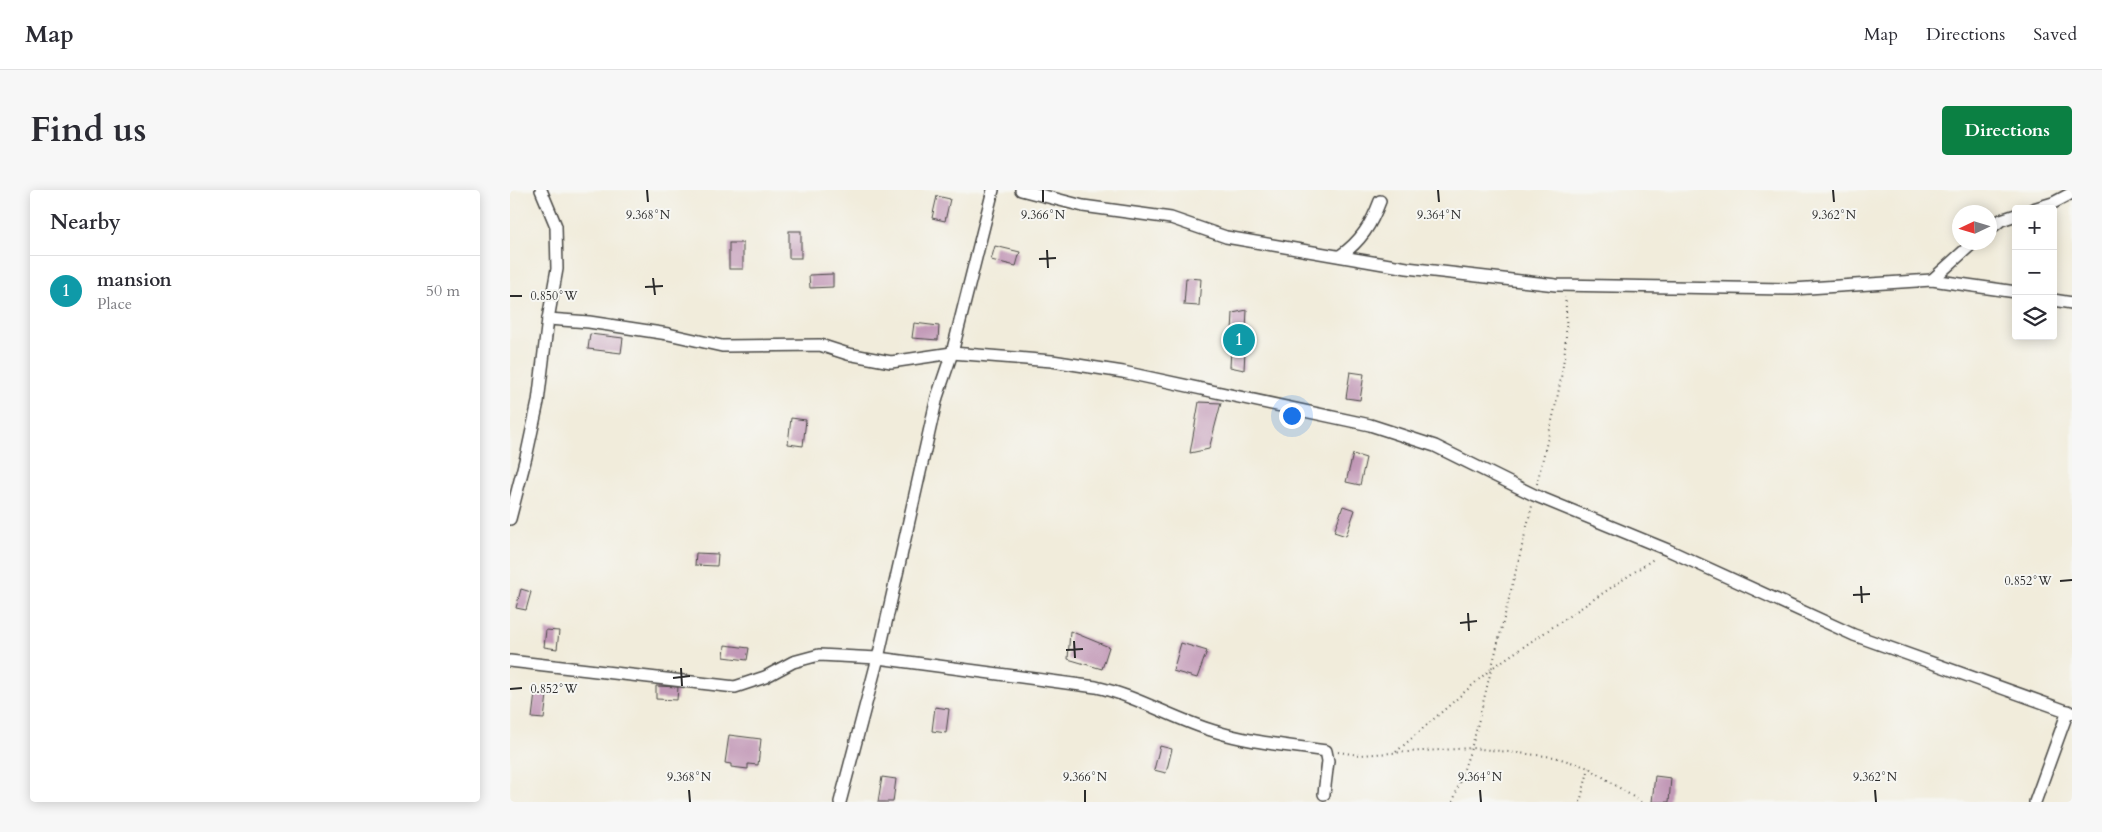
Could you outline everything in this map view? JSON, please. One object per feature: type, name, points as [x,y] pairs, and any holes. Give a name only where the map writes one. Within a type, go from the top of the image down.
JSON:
[{"type":"street","points":[[510,519],[538,402],[548,319],[557,269],[558,246],[556,226],[541,190]]},
{"type":"street","points":[[840,802],[878,658],[937,397],[952,353],[993,190]]},
{"type":"street","points":[[1021,190],[1082,206],[1172,218],[1226,237],[1408,268],[1564,285],[1794,289],[1932,280],[2012,291]]},
{"type":"street","points":[[2046,205],[2072,193]]},
{"type":"street","points":[[1340,256],[1355,246],[1367,231],[1380,201]]},
{"type":"street","points":[[1997,223],[2012,216]]},
{"type":"street","points":[[1932,280],[1965,250]]},
{"type":"street","points":[[2057,301],[2072,303]]},
{"type":"street","points":[[548,319],[589,322],[668,334],[722,346],[820,345],[848,354],[891,362],[952,353],[1052,361],[1123,372],[1370,425],[1435,446],[1534,495],[1668,550],[1854,635],[2070,712],[2035,802]]},
{"type":"street","points":[[510,661],[579,670],[665,677],[735,687],[765,677],[793,662],[818,655],[878,658],[1102,689],[1126,696],[1212,731],[1280,746],[1326,751],[1328,761],[1324,794]]},
{"type":"path","points":[[1453,802],[1472,748],[1534,495],[1562,368],[1567,313],[1564,285]]},
{"type":"path","points":[[1396,752],[1492,668],[1668,550]]},
{"type":"path","points":[[1326,751],[1359,755],[1472,748],[1555,757],[1588,768],[1641,802]]},
{"type":"path","points":[[1580,802],[1588,768]]},
{"type":"building","points":[[937,196],[950,199],[945,221],[932,218]]},
{"type":"building","points":[[789,231],[801,231],[801,258],[789,258]]},
{"type":"building","points":[[729,243],[743,243],[743,269],[729,269]]},
{"type":"building","points":[[995,246],[1020,252],[1016,266],[991,260]]},
{"type":"building","points":[[833,274],[833,287],[810,288],[809,275]]},
{"type":"building","points":[[1186,278],[1201,279],[1199,306],[1184,305]]},
{"type":"building","points":[[1247,310],[1244,370],[1230,367],[1233,313]]},
{"type":"building","points":[[914,323],[939,326],[938,340],[912,338]]},
{"type":"building","points":[[590,334],[623,338],[621,353],[588,349]]},
{"type":"building","points":[[1350,372],[1364,374],[1360,400],[1346,398]]},
{"type":"building","points":[[1199,402],[1221,403],[1209,449],[1190,453]]},
{"type":"building","points":[[791,418],[806,420],[803,446],[788,444]]},
{"type":"building","points":[[1353,454],[1366,458],[1360,485],[1346,482]]},
{"type":"building","points":[[1343,506],[1355,510],[1346,536],[1334,532]]},
{"type":"building","points":[[696,553],[718,554],[717,566],[695,565]]},
{"type":"building","points":[[521,589],[531,592],[526,610],[516,608]]},
{"type":"building","points":[[546,630],[559,631],[557,649],[544,647]]},
{"type":"building","points":[[1070,631],[1109,647],[1102,669],[1068,659]]},
{"type":"building","points":[[1181,643],[1207,651],[1197,678],[1173,671]]},
{"type":"building","points":[[725,645],[749,648],[747,660],[724,657]]},
{"type":"building","points":[[656,686],[678,687],[677,700],[656,699]]},
{"type":"building","points":[[535,693],[547,695],[544,719],[532,718]]},
{"type":"building","points":[[935,707],[949,709],[946,733],[932,731]]},
{"type":"building","points":[[729,735],[761,739],[758,765],[748,764],[748,769],[731,767],[731,764],[725,763]]},
{"type":"building","points":[[1160,746],[1172,749],[1166,773],[1154,770]]},
{"type":"building","points":[[1655,776],[1671,778],[1669,802],[1652,802]]},
{"type":"building","points":[[882,777],[896,779],[893,802],[878,802]]},
{"type":"place","name":"mansion","points":[[1239,340]]}]
